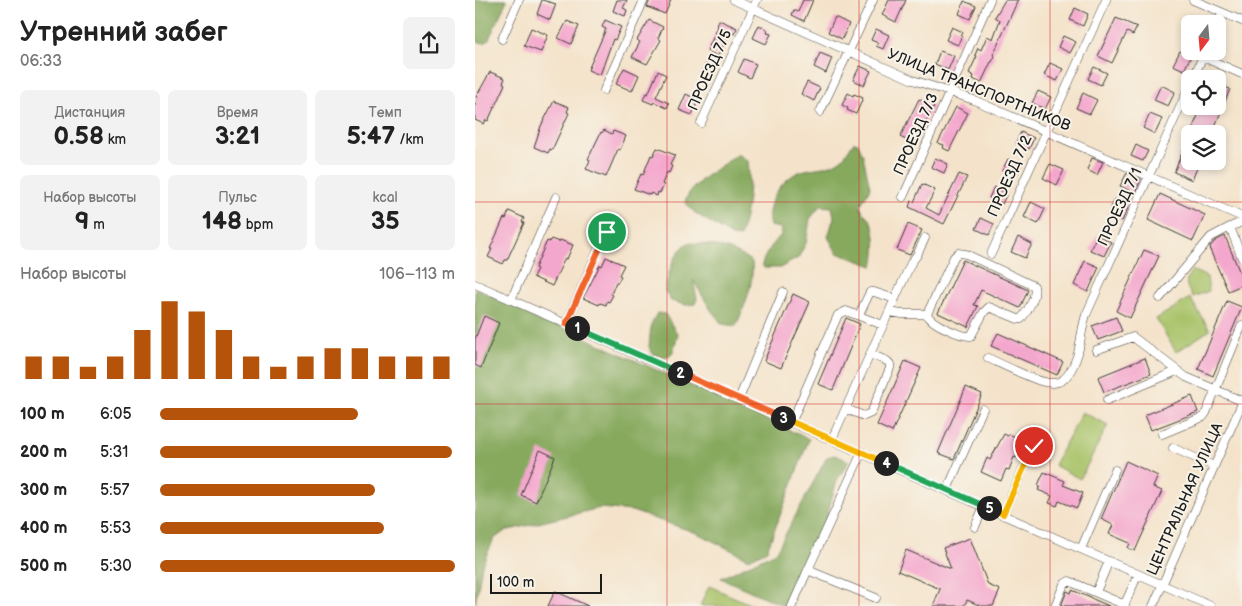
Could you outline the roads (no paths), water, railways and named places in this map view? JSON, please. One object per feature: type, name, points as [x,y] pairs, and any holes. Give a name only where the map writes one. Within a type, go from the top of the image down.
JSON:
[{"type":"street","points":[[502,39],[519,0]]},
{"type":"street","points":[[604,90],[644,0]]},
{"type":"street","name":"УЛИЦА ТРАНСПОРТНИКОВ","points":[[734,0],[913,80],[950,91],[1046,130],[1242,217]]},
{"type":"street","name":"ПРОЕЗД 7/5","points":[[701,123],[757,0]]},
{"type":"street","points":[[820,112],[873,0]]},
{"type":"street","name":"ПРОЕЗД 7/3","points":[[903,197],[990,0]]},
{"type":"street","name":"ПРОЕЗД 7/2","points":[[991,254],[1106,0]]},
{"type":"street","points":[[1193,0],[1242,21]]},
{"type":"street","points":[[1211,8],[1214,0]]},
{"type":"street","points":[[1215,60],[1242,74]]},
{"type":"street","name":"ПРОЕЗД 7/1","points":[[988,358],[1042,383],[1053,384],[1062,380],[1070,372],[1077,354],[1086,315],[1181,106]]},
{"type":"street","points":[[511,300],[556,197]]},
{"type":"street","points":[[1160,298],[1211,236],[1242,222]]},
{"type":"street","points":[[1230,227],[1242,258]]},
{"type":"street","points":[[566,324],[607,232]]},
{"type":"street","points":[[832,439],[911,263],[925,238]]},
{"type":"street","points":[[959,253],[966,254],[1035,288],[1034,296],[1021,319],[1019,320],[989,307],[984,312],[971,336],[965,336],[931,321],[927,314],[954,257],[959,253]]},
{"type":"street","points":[[475,284],[1211,606]]},
{"type":"street","points":[[739,398],[783,292]]},
{"type":"street","points":[[859,316],[870,292],[895,299]]},
{"type":"street","points":[[791,421],[838,315],[846,311],[883,325]]},
{"type":"street","points":[[889,312],[927,314]]},
{"type":"street","points":[[1162,434],[1203,417],[1242,325]]},
{"type":"street","points":[[1096,350],[1133,337],[1186,377],[1242,402]]},
{"type":"street","points":[[846,409],[864,416],[871,413],[890,364],[871,354]]},
{"type":"street","points":[[1107,400],[1177,371]]},
{"type":"street","name":"ЦЕНТРАЛЬНАЯ УЛИЦА","points":[[1153,606],[1242,402]]},
{"type":"street","points":[[947,490],[983,409]]},
{"type":"street","points":[[1003,514],[1034,446]]},
{"type":"street","points":[[1173,448],[1214,466]]},
{"type":"street","points":[[792,606],[862,452]]},
{"type":"street","points":[[1081,549],[1115,470]]},
{"type":"street","points":[[975,527],[984,506]]},
{"type":"street","points":[[1097,592],[1109,561]]},
{"type":"street","points":[[807,572],[814,571],[876,598]]},
{"type":"street","points":[[1055,606],[1063,584],[1066,582],[1073,582],[1125,605],[1138,574]]}]
